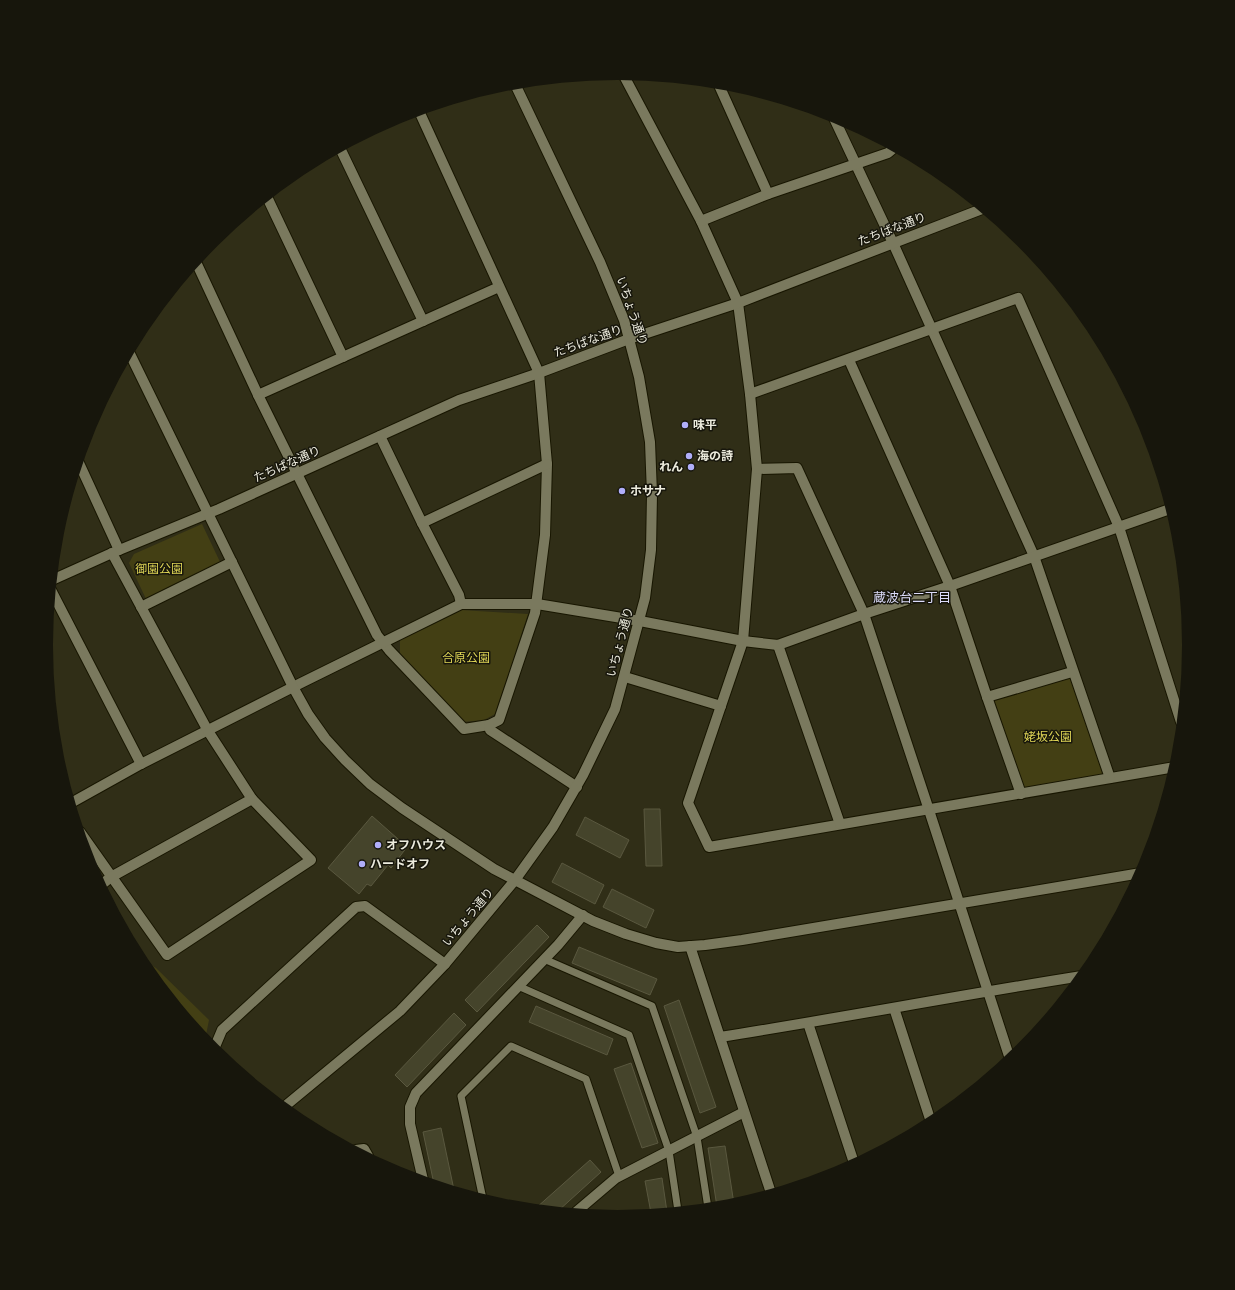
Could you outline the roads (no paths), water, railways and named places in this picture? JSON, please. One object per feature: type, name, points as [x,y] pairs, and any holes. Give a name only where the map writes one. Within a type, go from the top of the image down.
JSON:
[{"type":"street","points":[[626,80],[701,221],[738,303],[750,394],[758,469],[743,641],[688,803],[709,847],[1168,768]]},
{"type":"street","name":"いちょう通り","points":[[289,1103],[400,1011],[445,964],[515,880],[553,827],[584,775],[615,709],[640,621],[645,598],[650,550],[652,494],[650,442],[639,377],[621,313],[600,262],[518,89]]},
{"type":"street","points":[[721,90],[768,194]]},
{"type":"street","points":[[198,267],[258,395],[377,635],[464,729],[489,725],[499,720],[537,604],[545,535],[547,464],[539,373],[421,116]]},
{"type":"street","points":[[838,125],[1034,556],[1072,672],[1110,778]]},
{"type":"street","points":[[701,221],[768,194],[890,151]]},
{"type":"street","points":[[342,152],[423,321]]},
{"type":"street","points":[[269,201],[343,357]]},
{"type":"street","name":"たちばな通り","points":[[57,578],[115,551],[209,513],[459,400],[539,373],[629,339],[738,303],[978,211]]},
{"type":"street","points":[[258,395],[499,287]]},
{"type":"street","points":[[750,394],[849,360],[1018,298],[1119,527],[1178,712]]},
{"type":"street","points":[[132,358],[293,687],[308,714],[325,738],[370,784],[494,869],[515,880],[583,915],[626,934],[656,943],[678,947],[705,946],[1133,874]]},
{"type":"street","points":[[849,360],[950,586],[1021,794]]},
{"type":"street","points":[[380,436],[422,524],[459,595],[461,604]]},
{"type":"street","points":[[422,524],[547,464]]},
{"type":"street","points":[[758,469],[797,468],[864,614],[1008,1052]]},
{"type":"street","points":[[81,470],[115,551],[142,607],[208,731],[252,799],[311,860],[167,955],[91,848]]},
{"type":"street","points":[[75,801],[141,764],[461,604],[537,604],[640,621],[743,641],[778,645],[1166,511]]},
{"type":"street","points":[[142,607],[232,562]]},
{"type":"street","points":[[55,598],[141,764]]},
{"type":"street","points":[[778,645],[840,824]]},
{"type":"street","points":[[987,697],[1072,672]]},
{"type":"street","points":[[625,677],[721,706]]},
{"type":"street","points":[[489,725],[490,730],[576,787]]},
{"type":"street","points":[[105,882],[111,877],[252,799]]},
{"type":"street","points":[[217,1043],[222,1030],[356,907],[365,906],[445,964]]},
{"type":"street","points":[[422,1175],[410,1124],[410,1107],[416,1093],[544,959],[583,915]]},
{"type":"street","points":[[690,946],[769,1188]]},
{"type":"street","points":[[720,1037],[1074,977]]},
{"type":"street","points":[[894,1008],[929,1115]]},
{"type":"street","points":[[808,1023],[852,1158]]},
{"type":"street","points":[[581,1208],[619,1176],[744,1112]]},
{"type":"lane","points":[[544,959],[652,1006],[697,1137],[707,1202]]},
{"type":"lane","points":[[518,986],[629,1035],[669,1151],[677,1206]]},
{"type":"lane","points":[[482,1193],[461,1096],[511,1046],[586,1079],[619,1176]]},
{"type":"place","name":"味平","points":[[685,425]]},
{"type":"place","name":"海の詩","points":[[689,456]]},
{"type":"place","name":"れん","points":[[691,467]]},
{"type":"place","name":"ホサナ","points":[[622,491]]},
{"type":"place","name":"オフハウス","points":[[378,845]]},
{"type":"place","name":"ハードオフ","points":[[362,864]]},
{"type":"district","name":"蔵波台二丁目","points":[[912,597]]},
{"type":"park label","name":"御園公園","points":[[159,569]]},
{"type":"park label","name":"合原公園","points":[[466,658]]},
{"type":"park label","name":"姥坂公園","points":[[1048,737]]}]
